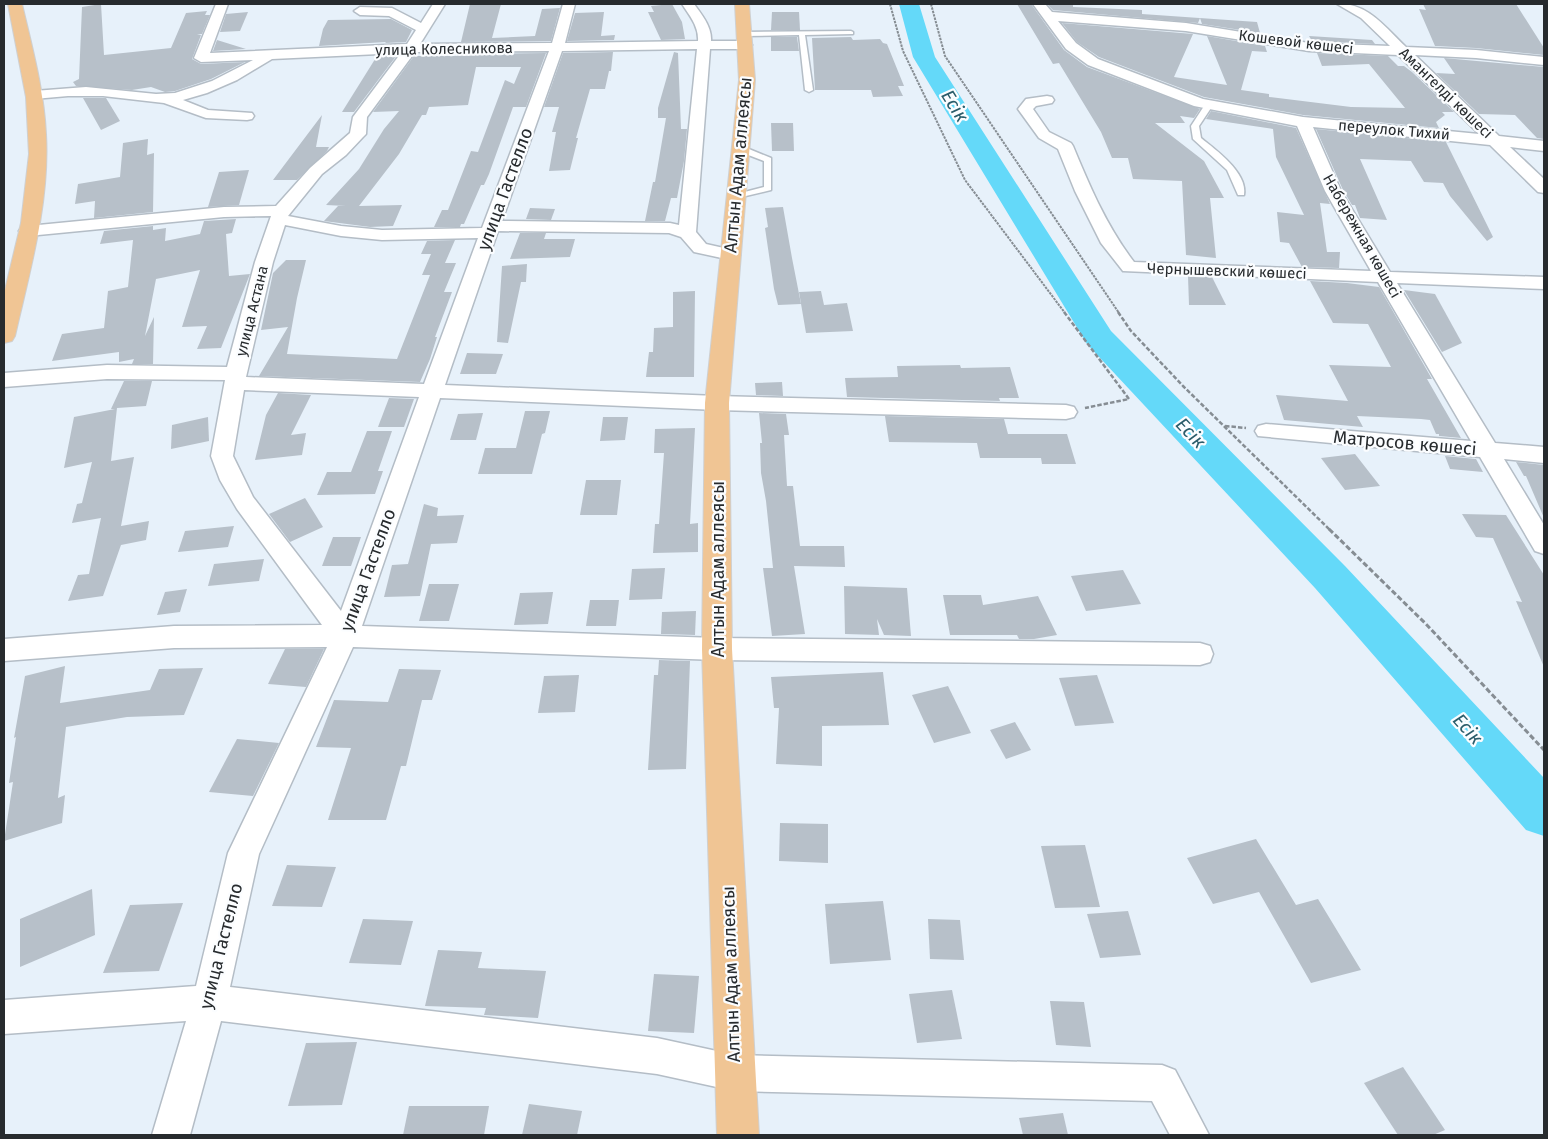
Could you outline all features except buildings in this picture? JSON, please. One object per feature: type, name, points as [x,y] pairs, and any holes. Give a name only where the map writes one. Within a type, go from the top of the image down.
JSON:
[{"type":"main road","points":[[4,336],[32,213],[38,152],[34,94],[15,4]]},
{"type":"main road","name":"Алтын Адам аллеясы","points":[[738,1135],[718,649],[717,403],[747,80],[742,4]]},
{"type":"street","name":"улица Колесникова","points":[[222,4],[201,58],[411,48],[704,46],[744,39]]},
{"type":"street","name":"улица Астана","points":[[345,636],[245,503],[232,480],[222,456],[235,378],[264,262],[280,215],[316,171],[340,152],[358,134],[360,118],[411,48],[439,4]]},
{"type":"street","name":"улица Гастелло","points":[[171,1135],[208,1002],[244,853],[345,636],[431,392],[557,47],[569,4]]},
{"type":"street","points":[[687,233],[705,35],[701,23],[688,4]]},
{"type":"street","points":[[1039,4],[1071,46],[1094,62],[1209,105],[1303,122]]},
{"type":"street","name":"Амангелді көшесі","points":[[1343,4],[1369,9],[1405,52],[1544,188]]},
{"type":"street","points":[[360,11],[392,12],[423,30]]},
{"type":"street","name":"Кошевой көшесі","points":[[1049,16],[1186,27],[1309,47],[1476,54],[1544,61]]},
{"type":"street","points":[[166,99],[230,78],[254,67],[267,56]]},
{"type":"street","points":[[34,94],[66,90],[104,92],[166,99],[206,114],[247,116]]},
{"type":"street","name":"Чернышевский көшесі","points":[[1047,100],[1031,102],[1024,109],[1044,135],[1065,146],[1083,191],[1110,243],[1129,267],[1544,283]]},
{"type":"street","name":"переулок Тихий","points":[[1303,122],[1402,130],[1544,146]]},
{"type":"street","name":"Набережная көшесі","points":[[1303,122],[1333,190],[1544,545]]},
{"type":"street","points":[[28,231],[224,212],[280,215],[340,231],[382,235],[490,230],[659,227],[687,233],[700,248],[731,255]]},
{"type":"street","points":[[4,380],[107,372],[235,378],[431,392],[717,403],[1066,412]]},
{"type":"street","name":"Матросов көшесі","points":[[1266,430],[1544,455]]},
{"type":"street","points":[[4,650],[174,637],[345,636],[718,649],[1200,654]]},
{"type":"street","points":[[4,1017],[208,1002],[657,1056],[735,1073],[1162,1082],[1190,1135]]},
{"type":"lane","points":[[744,39],[802,34],[851,33]]},
{"type":"lane","points":[[802,34],[809,90]]},
{"type":"lane","points":[[1209,105],[1195,126],[1197,139],[1220,156],[1230,167],[1238,181],[1240,193]]},
{"type":"path","points":[[890,4],[903,52],[964,180],[1130,399],[1066,412]]},
{"type":"path","points":[[930,4],[945,56],[1131,331],[1183,386],[1426,624],[1544,750]]},
{"type":"waterway","name":"Есік","points":[[909,4],[924,57],[1099,337],[1330,577],[1544,813]]}]
